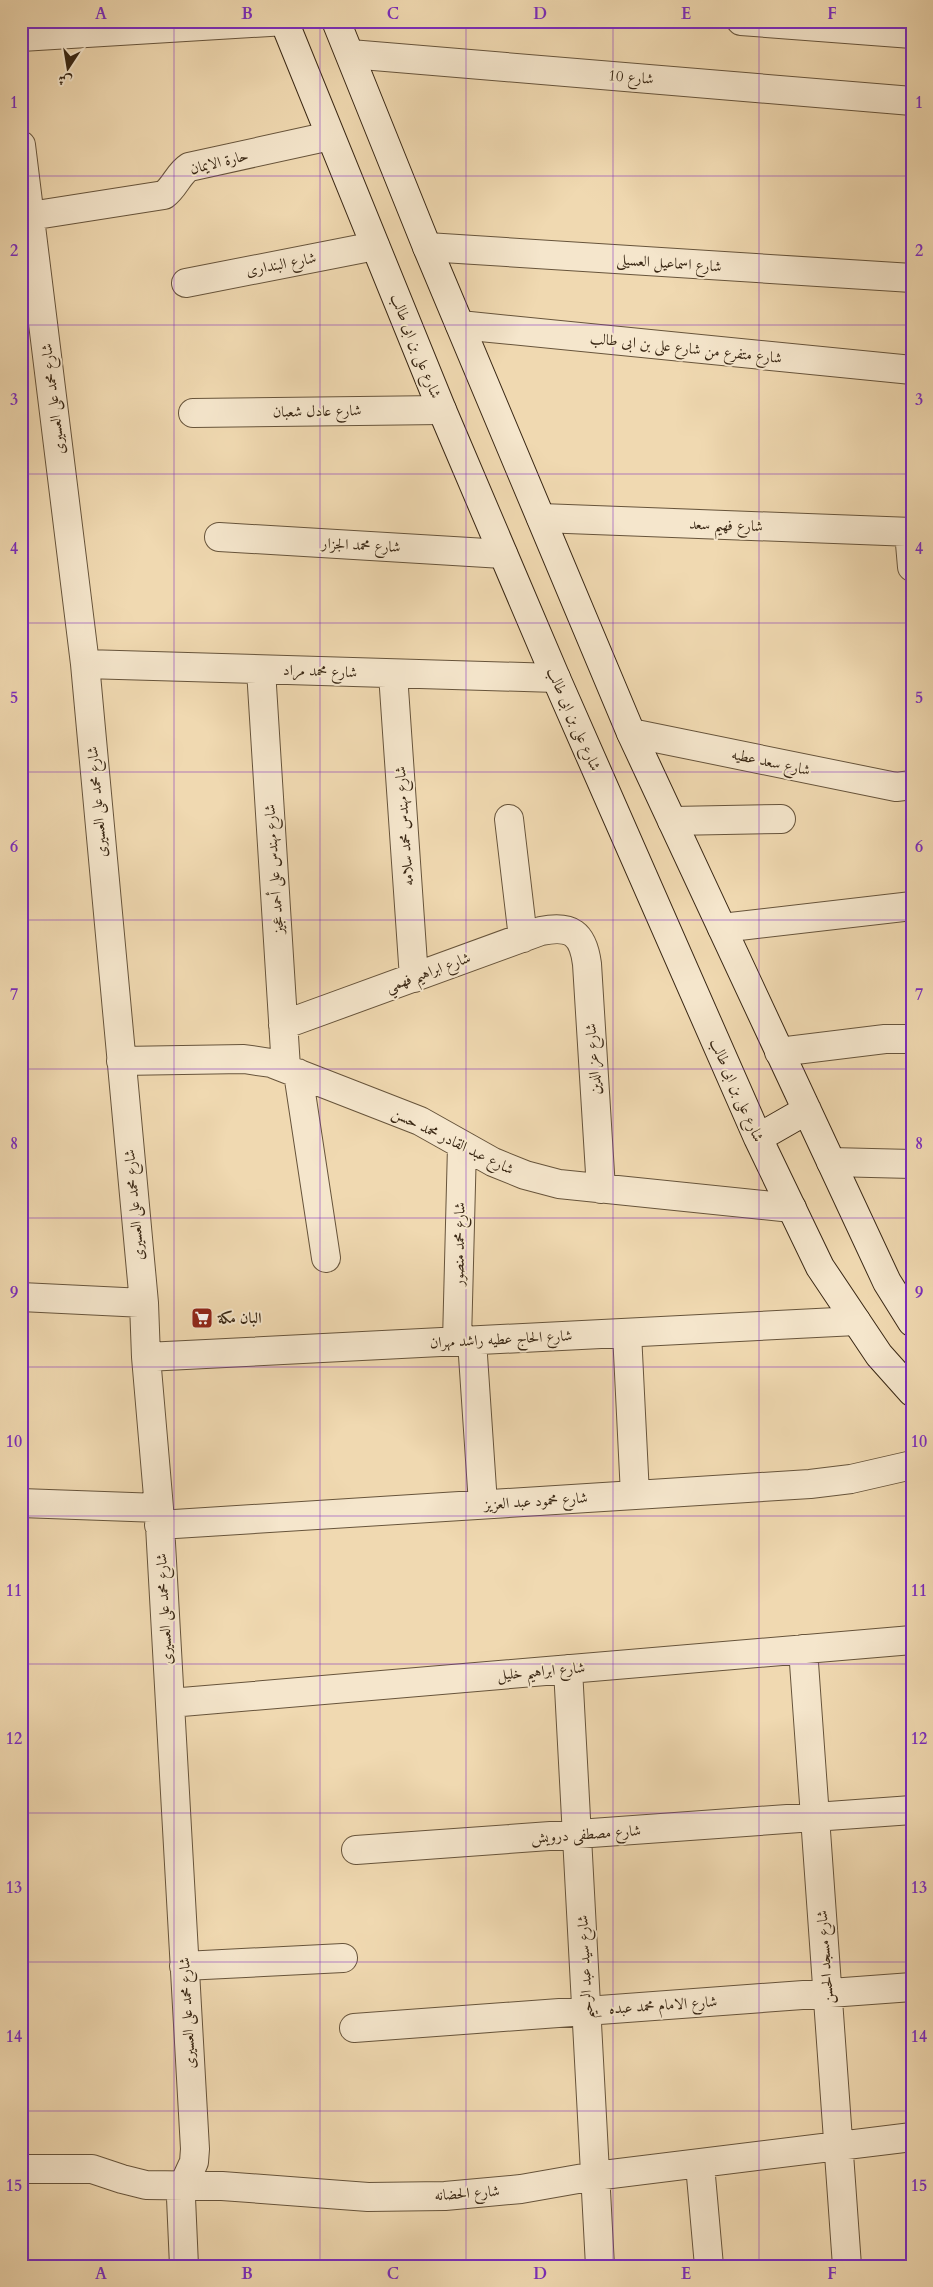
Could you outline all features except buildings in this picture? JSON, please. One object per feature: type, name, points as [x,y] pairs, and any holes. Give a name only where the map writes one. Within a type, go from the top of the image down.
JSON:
[{"type":"street","points":[[21,37],[94,28],[285,21]]},
{"type":"street","name":"شارع على بن ابى طالب","points":[[285,21],[442,410],[556,678],[758,1138],[820,1267],[878,1355],[912,1392]]},
{"type":"street","points":[[336,21],[427,247],[631,733],[887,1282],[912,1322]]},
{"type":"street","points":[[741,21],[912,34]]},
{"type":"street","name":"شارع 10","points":[[350,54],[912,101]]},
{"type":"street","name":"حارة الايمان","points":[[30,216],[164,195],[172,189],[179,176],[189,167],[330,136]]},
{"type":"street","name":"شارع محمد على العسيرى","points":[[21,146],[84,664],[144,1303],[146,1357],[159,1517],[195,2149],[194,2162],[183,2186],[181,2204],[184,2266]]},
{"type":"street","name":"شارع البندارى","points":[[186,283],[375,246]]},
{"type":"street","name":"شارع اسماعيل العسيلى","points":[[427,247],[912,278]]},
{"type":"street","name":"شارع متفرع من شارع على بن ابى طالب","points":[[460,325],[912,370]]},
{"type":"street","name":"شارع عادل شعبان","points":[[193,413],[442,410]]},
{"type":"street","name":"شارع فهيم سعد","points":[[541,518],[910,532]]},
{"type":"street","points":[[910,532],[912,567]]},
{"type":"street","name":"شارع محمد الجزار","points":[[219,537],[503,554]]},
{"type":"street","name":"شارع محمد مراد","points":[[84,664],[556,678]]},
{"type":"street","name":"شارع مهندس على أحمد عجيز","points":[[261,670],[283,1025],[326,1258]]},
{"type":"street","name":"شارع مهندس محمد سلامه","points":[[393,674],[414,978]]},
{"type":"street","name":"شارع سعد عطيه","points":[[631,733],[896,787],[912,786]]},
{"type":"street","points":[[509,819],[523,938]]},
{"type":"street","points":[[672,821],[781,819]]},
{"type":"street","points":[[722,928],[912,906]]},
{"type":"street","name":"شارع ابراهيم فهمي","points":[[283,1025],[541,931],[558,928],[574,933]]},
{"type":"street","name":"شارع عز الدين","points":[[574,933],[585,946],[587,964],[601,1189]]},
{"type":"street","points":[[780,1052],[885,1039],[912,1039]]},
{"type":"street","name":"شارع عبد القادر محمد حسن","points":[[121,1061],[244,1059],[292,1071],[420,1121],[493,1162],[525,1175],[559,1184],[792,1208]]},
{"type":"street","points":[[758,1138],[807,1110]]},
{"type":"street","name":"شارع محمد منصور","points":[[462,1146],[465,1341],[484,1504]]},
{"type":"street","points":[[831,1162],[912,1164]]},
{"type":"street","points":[[21,1297],[144,1303]]},
{"type":"street","name":"شارع الحاج عطيه راشد مهران","points":[[146,1357],[856,1322]]},
{"type":"street","points":[[627,1333],[635,1495]]},
{"type":"street","name":"شارع محمود عبد العزيز","points":[[21,1503],[159,1517],[484,1504],[810,1484],[851,1479],[912,1465]]},
{"type":"street","name":"شارع ابراهيم خليل","points":[[170,1703],[912,1640]]},
{"type":"street","name":"شارع مسجد الحسن","points":[[803,1649],[847,2266]]},
{"type":"street","name":"شارع سيد عبد الرحيم","points":[[568,1669],[600,2266]]},
{"type":"street","name":"شارع مصطفى درويش","points":[[356,1850],[912,1810]]},
{"type":"street","points":[[184,1966],[343,1958]]},
{"type":"street","name":"شارع الامام محمد عبده","points":[[354,2028],[912,1987]]},
{"type":"street","name":"شارع الحضانه","points":[[21,2170],[92,2169],[133,2182],[183,2186],[222,2186],[368,2197],[445,2196],[521,2189],[595,2176],[700,2165],[912,2137]]},
{"type":"street","points":[[700,2165],[709,2266]]},
{"type":"place","name":"البان مكة","points":[[202,1318]]}]
